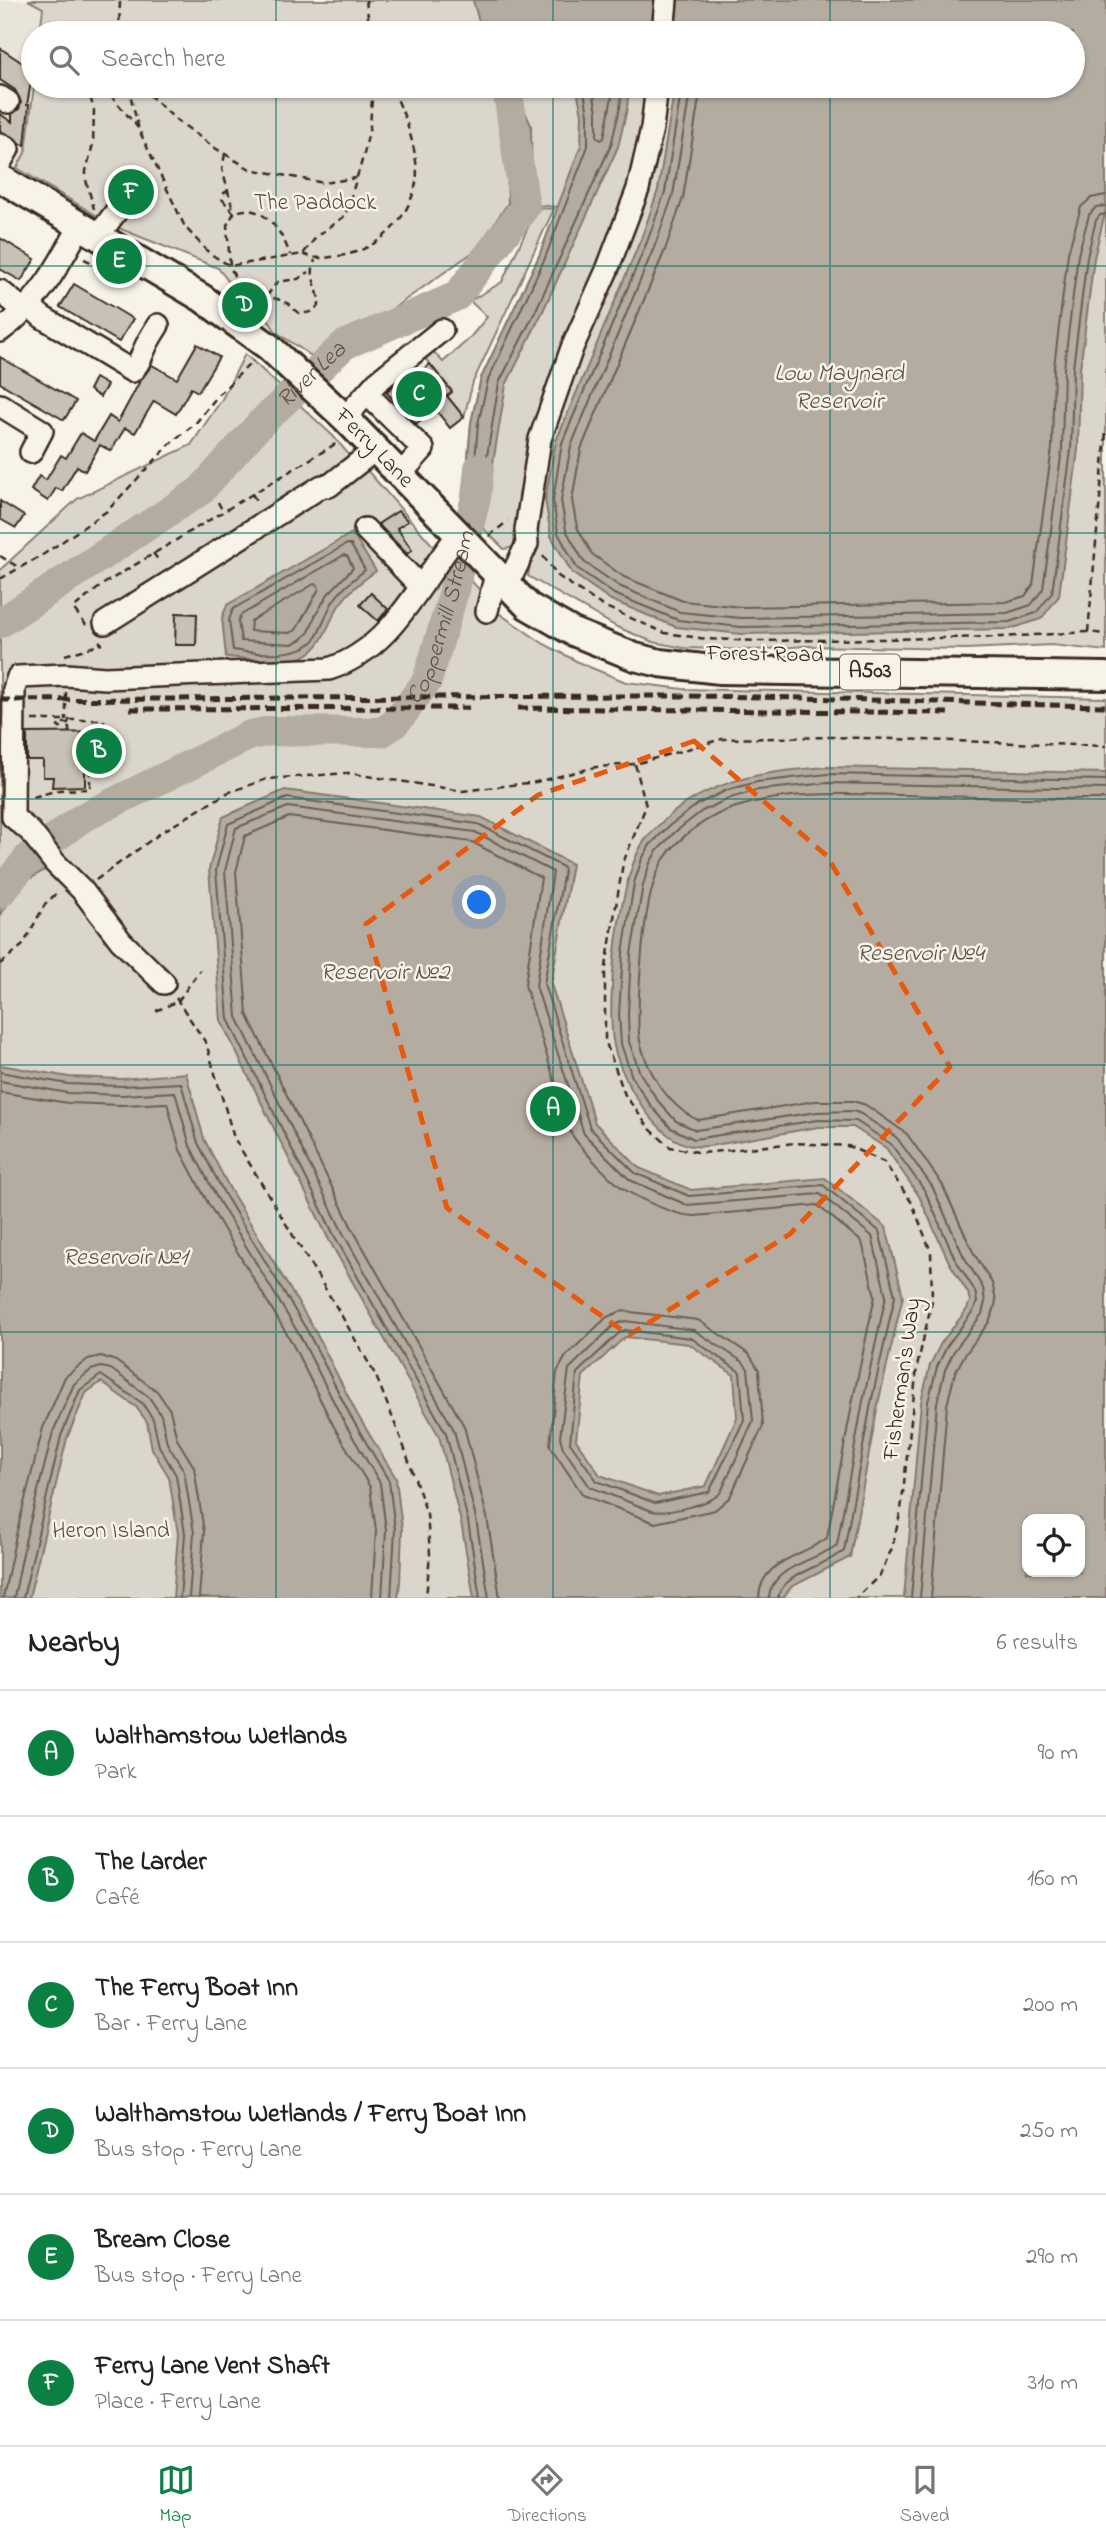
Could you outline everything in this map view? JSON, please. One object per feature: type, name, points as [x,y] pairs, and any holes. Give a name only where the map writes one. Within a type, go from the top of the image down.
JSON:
[{"type":"main road","name":"Ferry Lane","points":[[0,178],[90,224],[289,356],[328,393],[341,430],[376,449],[449,536],[494,572],[528,606],[550,620],[635,657]]},
{"type":"main road","name":"Forest Road","points":[[635,657],[660,663],[720,670],[1106,676]]},
{"type":"street","points":[[664,21],[666,0]]},
{"type":"street","points":[[486,611],[494,572],[527,544],[526,530],[540,439],[572,348],[607,270],[638,189],[652,128],[656,98]]},
{"type":"street","points":[[0,144],[8,149],[0,163]]},
{"type":"street","points":[[0,331],[27,309],[68,249],[90,224],[124,201]]},
{"type":"street","points":[[0,291],[132,371],[144,356],[144,348],[158,326]]},
{"type":"street","points":[[341,430],[377,382],[442,330]]},
{"type":"street","points":[[367,394],[423,449],[400,475]]},
{"type":"street","points":[[0,405],[42,431],[31,452]]},
{"type":"street","points":[[105,623],[322,486],[329,486],[340,480],[341,475],[376,449]]},
{"type":"street","points":[[365,528],[420,586]]},
{"type":"street","points":[[164,983],[121,940],[30,831],[6,814],[15,787],[15,689],[18,677],[105,678],[329,669],[351,660],[392,628],[449,536]]},
{"type":"path","points":[[119,21],[120,0]]},
{"type":"path","points":[[366,0],[369,21]]},
{"type":"path","points":[[90,98],[94,110],[93,144],[86,171],[86,180],[94,204],[90,224]]},
{"type":"path","points":[[113,98],[139,130]]},
{"type":"path","points":[[131,98],[139,130],[185,227],[209,253],[230,266],[303,254],[315,260],[358,254],[383,238],[407,210],[417,181],[416,157],[398,98]]},
{"type":"path","points":[[153,98],[174,118],[250,169],[324,183],[356,178]]},
{"type":"path","points":[[303,254],[317,236],[345,216],[370,126],[372,98]]},
{"type":"path","points":[[225,154],[222,169],[234,213]]},
{"type":"path","points":[[229,190],[224,193],[222,200],[234,213]]},
{"type":"path","points":[[290,256],[284,237],[268,218],[254,212],[234,213],[227,225],[230,266],[239,288],[249,294],[267,296],[288,304],[295,312],[311,312],[319,305],[319,295],[311,272],[315,260]]},
{"type":"path","points":[[267,296],[277,282],[298,279],[311,272]]},
{"type":"path","name":"Ferry Lane","points":[[289,356],[328,393]]},
{"type":"path","points":[[0,579],[44,554],[107,511],[174,440],[195,424],[219,394],[256,358]]},
{"type":"path","points":[[73,608],[105,583],[252,494],[341,430]]},
{"type":"path","points":[[1088,632],[1106,432]]},
{"type":"path","points":[[252,494],[257,502]]},
{"type":"path","points":[[218,502],[223,512]]},
{"type":"path","points":[[526,530],[558,576],[606,609],[665,633],[706,639],[761,640],[1001,637],[1088,632],[1106,634]]},
{"type":"path","points":[[153,553],[159,561]]},
{"type":"path","points":[[0,556],[20,568]]},
{"type":"path","points":[[66,676],[69,732]]},
{"type":"path","points":[[15,721],[104,720],[105,732]]},
{"type":"path","points":[[0,964],[23,945],[45,904],[227,793],[267,779],[348,773],[463,791],[536,782],[597,767],[635,764],[722,739],[832,737],[1106,746]]},
{"type":"path","name":"Fisherman's Way","points":[[635,764],[646,806],[623,863],[605,972],[605,1041],[625,1095],[649,1128],[670,1147],[703,1153],[794,1143],[848,1146],[884,1162],[912,1203],[931,1252],[932,1301],[918,1367],[901,1510],[892,1548],[880,1575],[856,1598]]},
{"type":"path","points":[[6,814],[17,802],[59,788],[90,789],[90,767]]},
{"type":"path","points":[[177,1001],[206,1043],[234,1138],[376,1376],[428,1514],[430,1554],[426,1598]]},
{"type":"highlighted area","points":[[694,741],[827,856],[950,1067],[790,1234],[629,1335],[447,1208],[366,924],[538,795]]},
{"type":"shaded area","points":[[0,0],[28,0],[43,8],[41,21],[21,21],[21,98],[33,98],[26,151],[17,168],[0,157]]},
{"type":"green space","name":"Low Maynard Reservoir","points":[[28,0],[1106,0],[1106,651],[1052,645],[966,649],[805,646],[755,650],[684,648],[653,642],[617,627],[528,576],[531,559],[515,547],[504,549],[464,505],[471,423],[481,378],[539,256],[558,207],[508,203],[476,250],[364,329],[316,359],[276,332],[269,321],[238,294],[218,268],[116,227],[17,168],[26,151],[33,98],[1085,98],[1085,21],[41,21],[43,8]]},
{"type":"green space","points":[[537,208],[554,209],[473,382],[464,417],[447,396],[452,391],[424,357],[432,350],[443,362],[469,339],[487,317],[470,301],[502,282]]},
{"type":"green space","name":"Heron Island","points":[[245,354],[333,436],[356,463],[367,470],[441,555],[454,562],[488,599],[494,610],[544,644],[582,664],[626,682],[683,689],[1106,698],[1106,1598],[0,1598],[0,570],[77,499],[191,445],[222,399]]},
{"type":"water","name":"Low Maynard Reservoir","points":[[473,0],[1106,0],[1106,209],[1094,258],[1080,369],[1078,450],[1059,596],[1041,619],[1010,629],[741,634],[676,627],[611,600],[572,573],[551,536],[545,499],[556,441],[641,239],[658,190],[673,98],[1085,98],[1085,21],[479,21]]},
{"type":"water","points":[[498,98],[519,98],[531,125],[532,206],[508,203],[506,141]]},
{"type":"water","points":[[579,98],[628,98],[618,147],[506,385],[485,511],[464,505],[471,423],[481,378],[539,256],[581,145],[582,114]]},
{"type":"water","points":[[352,533],[376,571],[344,599],[313,650],[291,660],[226,657],[222,618],[227,605]]},
{"type":"water","name":"Reservoir №4","points":[[827,767],[1106,773],[1106,1598],[904,1598],[921,1402],[930,1365],[941,1343],[970,1301],[919,1196],[886,1148],[853,1127],[818,1127],[709,1146],[679,1142],[666,1133],[642,1106],[618,1060],[612,1027],[613,971],[616,939],[628,879],[637,855],[646,839],[665,819],[685,804],[728,783],[776,772]]},
{"type":"water","name":"Reservoir №2","points":[[285,790],[481,817],[572,864],[551,984],[595,1123],[639,1168],[691,1190],[825,1178],[886,1227],[903,1296],[878,1404],[850,1557],[791,1587],[783,1598],[474,1598],[461,1522],[439,1436],[329,1240],[221,1021],[209,869],[223,817]],"holes":[[[625,1337],[689,1344],[734,1375],[737,1418],[706,1486],[658,1496],[600,1475],[576,1440],[583,1376]]]},
{"type":"water","points":[[30,843],[51,866],[20,885],[0,916],[0,880]]},
{"type":"water","name":"Reservoir №1","points":[[0,1065],[69,1077],[122,1079],[186,1073],[204,1139],[231,1191],[314,1329],[357,1414],[396,1478],[402,1529],[398,1598],[173,1598],[178,1534],[169,1477],[152,1449],[147,1422],[136,1407],[101,1382],[86,1393],[67,1438],[29,1598],[0,1598]]},
{"type":"building","points":[[0,48],[21,62],[21,98],[28,98],[29,105],[25,145],[0,131],[0,114],[12,122],[12,114],[19,109],[21,102],[15,90],[0,80]]},
{"type":"building","points":[[0,238],[35,259],[21,281],[0,269]]},
{"type":"building","points":[[74,284],[133,319],[119,342],[60,307]]},
{"type":"building","points":[[197,344],[219,357],[198,392],[191,388],[176,414],[154,401],[135,433],[125,428],[111,451],[100,445],[85,471],[77,466],[62,491],[56,488],[48,501],[31,490],[39,476],[46,480],[61,455],[66,458],[81,433],[94,441],[109,416],[118,422],[140,381],[152,365],[177,379]]},
{"type":"building","points":[[0,357],[76,401],[64,420],[0,383]]},
{"type":"building","points":[[430,364],[452,392],[447,396],[464,417],[450,428],[435,409],[416,424],[386,392],[413,370],[417,375]]},
{"type":"building","points":[[95,378],[107,385],[100,397],[89,390]]},
{"type":"building","points":[[0,501],[24,516],[16,528],[0,519]]},
{"type":"building","points":[[398,511],[408,521],[397,528],[412,550],[407,554],[378,524]]},
{"type":"building","points":[[371,593],[388,609],[378,621],[360,605]]},
{"type":"building","points":[[176,613],[197,614],[196,645],[175,645]]},
{"type":"building","points":[[114,732],[114,766],[85,767],[85,786],[52,787],[53,777],[43,777],[43,760],[27,760],[27,733]]},
{"type":"waterway","name":"River Lea","points":[[0,623],[200,491],[260,424],[344,345],[457,296],[525,207],[509,98]]},
{"type":"waterway","name":"Coppermill Stream","points":[[0,893],[29,857],[82,818],[250,735],[270,731],[382,732],[393,725],[427,681],[452,598],[476,497],[479,468]]},
{"type":"railway","points":[[0,700],[684,696],[1106,706]]},
{"type":"railway","points":[[130,709],[469,708]]},
{"type":"railway","points":[[518,708],[949,713]]},
{"type":"place","name":"Ferry Lane Vent Shaft","points":[[131,192]]},
{"type":"place","name":"Bream Close","points":[[119,261]]},
{"type":"place","name":"Walthamstow Wetlands / Ferry Boat Inn","points":[[245,305]]},
{"type":"place","name":"The Ferry Boat Inn","points":[[419,394]]},
{"type":"place","name":"The Larder","points":[[99,751]]},
{"type":"place","name":"Walthamstow Wetlands","points":[[553,1109]]},
{"type":"park label","name":"The Paddock","points":[[315,203]]}]
